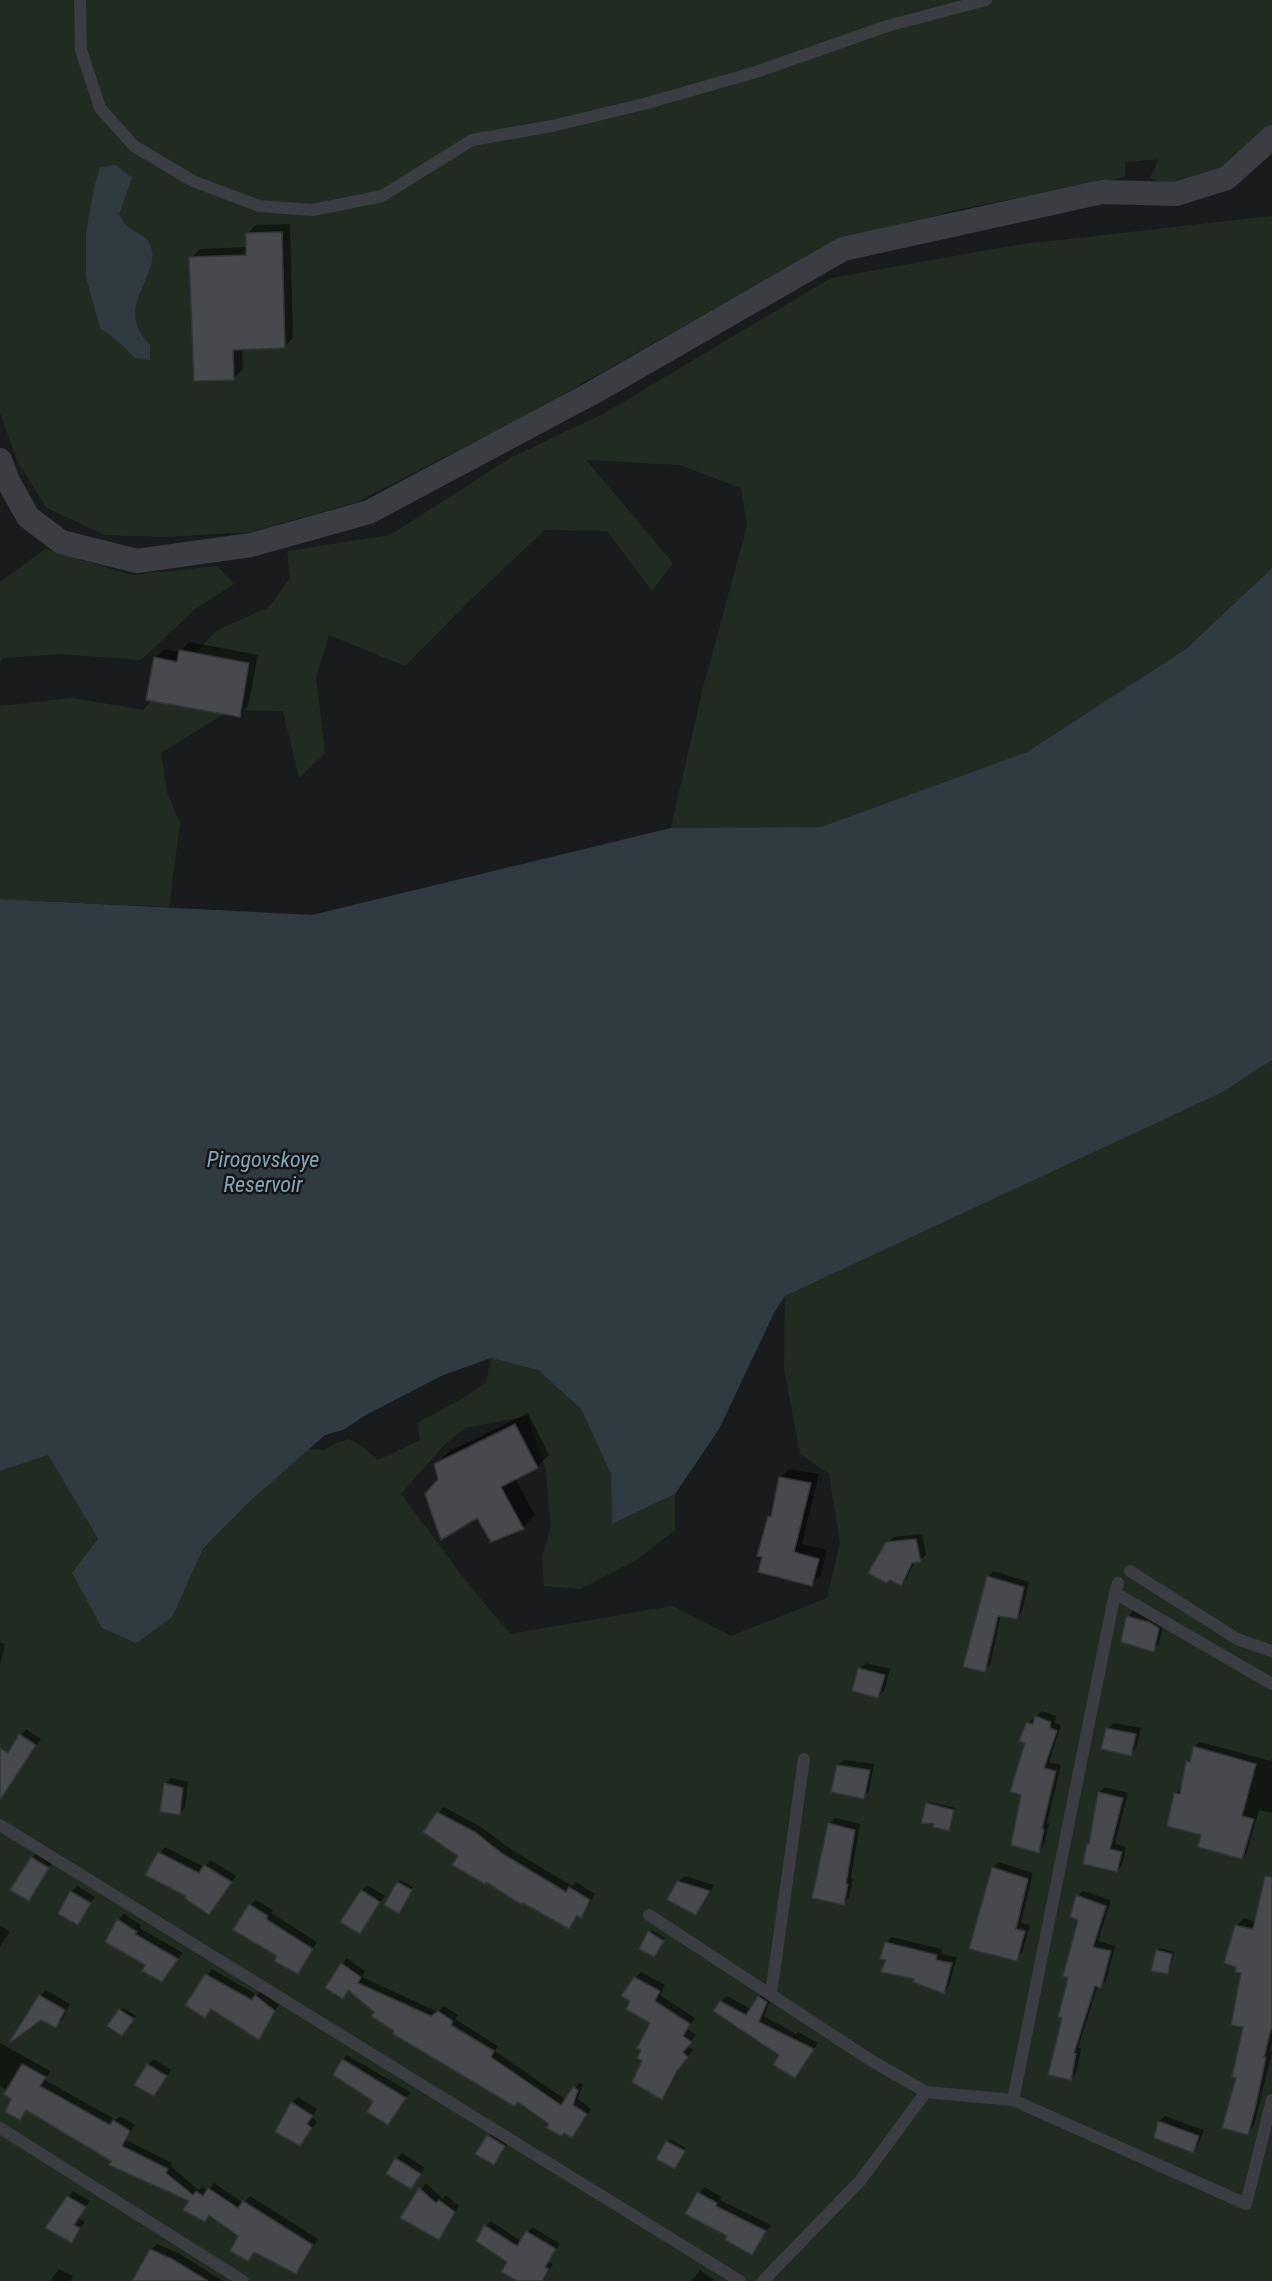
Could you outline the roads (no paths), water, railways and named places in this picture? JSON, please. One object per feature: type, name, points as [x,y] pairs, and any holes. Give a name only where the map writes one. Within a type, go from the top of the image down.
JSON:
[{"type":"street","points":[[0,460],[8,481],[28,517],[61,542],[137,561],[251,545],[369,512],[594,392],[843,249],[1102,192],[1176,194],[1227,178],[1272,137]]},
{"type":"lane","points":[[80,0],[81,50],[100,108],[134,146],[193,181],[259,206],[313,210],[382,196],[472,140],[552,126],[644,104],[756,72],[887,26],[986,0]]},
{"type":"lane","points":[[1130,1571],[1237,1639],[1272,1651]]},
{"type":"lane","points":[[1013,2100],[1116,1588],[1272,1684]]},
{"type":"lane","points":[[771,1994],[804,1759]]},
{"type":"lane","points":[[0,1825],[740,2281]]},
{"type":"lane","points":[[649,1915],[872,2061],[926,2092],[1013,2100],[1246,2204],[1272,2100]]},
{"type":"lane","points":[[763,2281],[860,2181],[926,2092]]},
{"type":"lane","points":[[0,2128],[243,2281]]},
{"type":"water","points":[[116,165],[132,178],[119,214],[127,226],[144,237],[151,247],[150,269],[136,305],[136,318],[140,331],[150,345],[150,360],[135,358],[100,328],[86,277],[86,233],[94,188],[100,167]]},
{"type":"water","name":"Pirogovskoye Reservoir","points":[[1272,568],[1272,1060],[1223,1092],[785,1296],[774,1313],[719,1429],[675,1494],[612,1524],[611,1474],[581,1409],[538,1370],[491,1358],[441,1376],[364,1416],[343,1430],[325,1435],[249,1502],[203,1549],[172,1617],[136,1643],[102,1628],[72,1573],[98,1539],[48,1455],[0,1471],[0,899],[312,915],[671,828],[821,827],[1027,752],[1186,649]]}]
